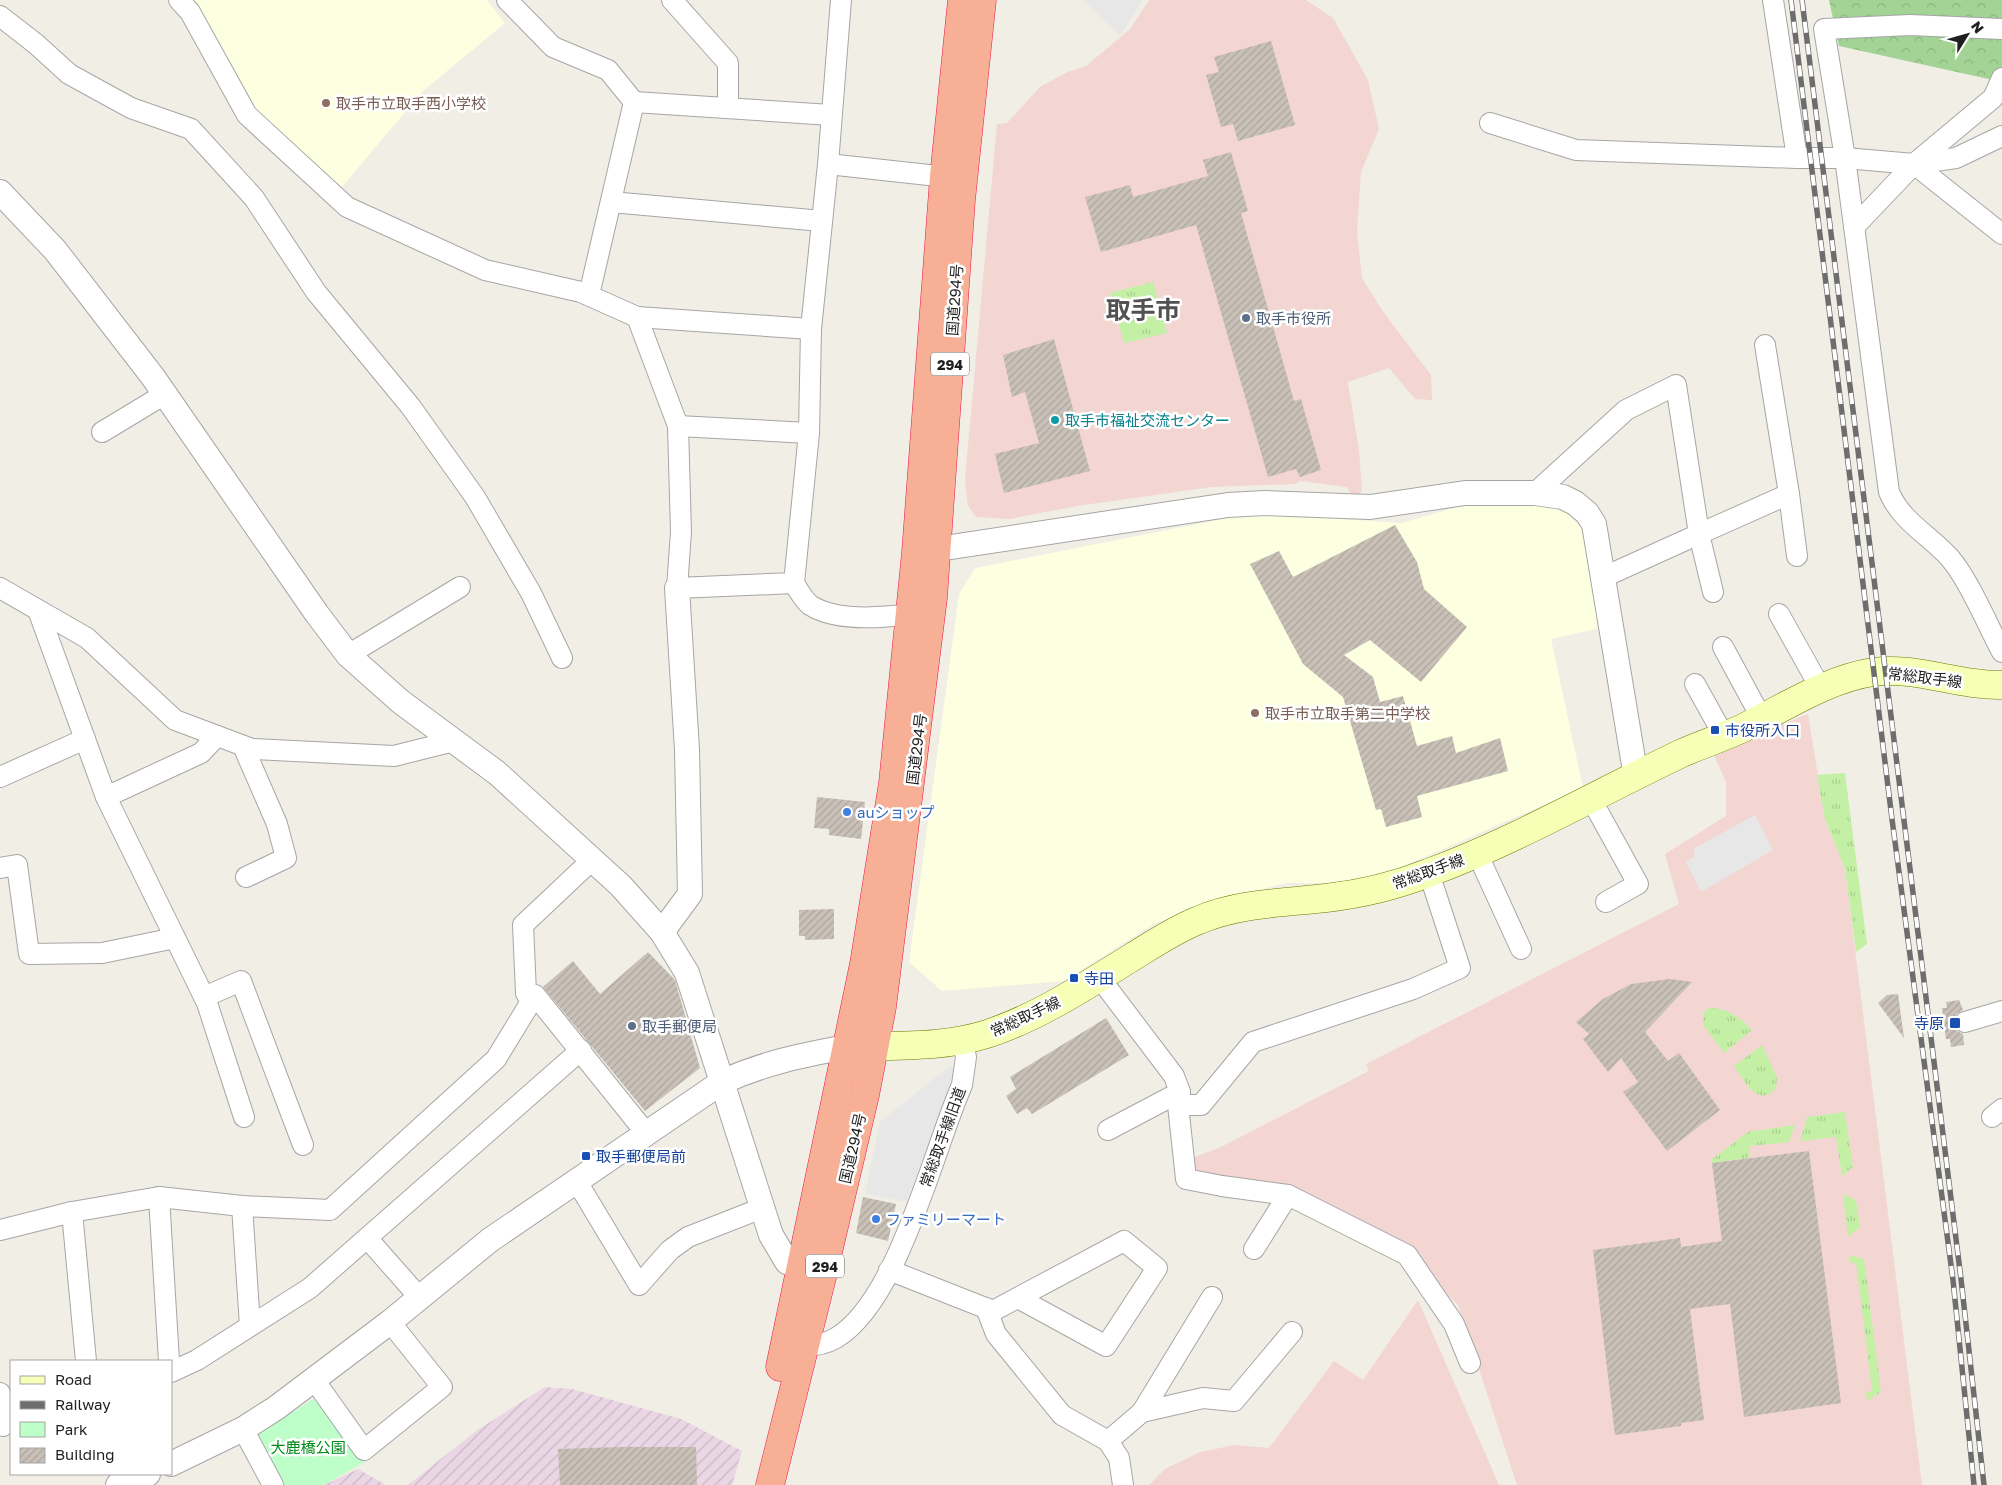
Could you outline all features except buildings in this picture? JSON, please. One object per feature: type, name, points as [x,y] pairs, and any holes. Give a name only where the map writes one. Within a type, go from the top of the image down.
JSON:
[{"type":"highway","name":"国道294号","points":[[751,1485],[795,1345],[875,1046],[915,754],[953,178],[962,0]]},
{"type":"highway","name":"国道294号","points":[[953,178],[982,0]]},
{"type":"highway","name":"国道294号","points":[[770,1485],[795,1345],[801,1269],[864,964],[893,783],[910,614],[927,550]]},
{"type":"main road","name":"常総取手線","points":[[847,1047],[916,1046],[962,1040],[1001,1029],[1032,1015],[1100,977],[1185,925],[1213,914],[1245,906],[1330,898],[1371,891],[1429,873],[1477,853],[1591,799],[1680,754],[1762,719],[1821,689],[1858,675],[1886,671],[1906,672],[1977,684],[2002,685]]},
{"type":"street","points":[[179,0],[190,12],[247,115],[348,207],[485,270],[589,295],[637,317],[811,328]]},
{"type":"street","points":[[507,0],[553,47],[608,70],[634,102],[831,114]]},
{"type":"street","points":[[672,0],[728,63],[728,108]]},
{"type":"street","points":[[1773,0],[1797,158]]},
{"type":"street","points":[[840,1],[828,164],[811,328],[809,433],[794,584],[809,604],[832,614],[883,618],[910,614]]},
{"type":"street","points":[[0,16],[36,44],[69,74],[131,108],[191,129],[254,198],[316,292],[412,407],[475,497],[531,593],[562,658]]},
{"type":"street","points":[[2002,29],[1910,26],[1824,28],[1845,158],[1889,492],[1893,502],[1906,519],[1949,558],[2002,652]]},
{"type":"street","points":[[1854,227],[1914,164],[1993,98],[2002,78]]},
{"type":"street","points":[[589,295],[634,102]]},
{"type":"street","points":[[1490,123],[1576,150],[1845,158],[1914,164],[1956,158],[2002,136]]},
{"type":"street","points":[[828,164],[953,178]]},
{"type":"street","points":[[1914,164],[2002,234]]},
{"type":"street","points":[[0,192],[55,250],[165,394],[348,655],[401,702],[497,773],[621,886],[662,932],[686,973],[762,1208],[777,1248],[787,1262],[801,1269]]},
{"type":"street","points":[[611,202],[822,221]]},
{"type":"street","points":[[637,317],[678,426],[681,532],[677,588],[687,750],[690,894],[662,932]]},
{"type":"street","points":[[1765,345],[1797,556]]},
{"type":"street","points":[[1535,493],[1626,410],[1676,385],[1699,534],[1713,592]]},
{"type":"street","points":[[102,432],[165,394]]},
{"type":"street","points":[[678,426],[809,433]]},
{"type":"street","points":[[927,550],[1228,505],[1264,503],[1370,507],[1465,493],[1535,493],[1563,497],[1587,513],[1594,524],[1636,777]]},
{"type":"street","points":[[1604,577],[1789,494]]},
{"type":"street","points":[[677,588],[794,584]]},
{"type":"street","points":[[348,655],[460,587]]},
{"type":"street","points":[[0,588],[87,638],[175,720],[243,746],[252,749],[394,756],[454,741]]},
{"type":"street","points":[[38,610],[106,797],[204,997],[244,1117]]},
{"type":"street","points":[[1779,614],[1821,689]]},
{"type":"street","points":[[1723,647],[1762,719]]},
{"type":"street","points":[[1694,684],[1724,736]]},
{"type":"street","points":[[106,797],[201,753],[217,736]]},
{"type":"street","points":[[0,777],[85,739]]},
{"type":"street","points":[[243,746],[277,824],[286,858],[246,877]]},
{"type":"street","points":[[1591,799],[1638,884],[1606,902]]},
{"type":"street","points":[[1477,853],[1521,948]]},
{"type":"street","points":[[530,1002],[526,992],[523,925],[592,860]]},
{"type":"street","points":[[0,868],[17,865],[29,954],[102,953],[175,938]]},
{"type":"street","points":[[1108,1130],[1179,1098],[1201,1105],[1253,1042],[1413,989],[1460,968],[1429,873]]},
{"type":"street","points":[[1100,977],[1174,1076],[1179,1098],[1186,1179],[1222,1186],[1288,1194],[1407,1255],[1454,1324],[1470,1363]]},
{"type":"street","points":[[204,997],[241,981],[304,1145]]},
{"type":"street","points":[[0,1230],[72,1212],[158,1197],[242,1206],[330,1210],[496,1059],[535,995],[646,1133]]},
{"type":"street","points":[[1965,1022],[2002,1011]]},
{"type":"street","name":"常総取手線旧道","points":[[795,1345],[816,1345],[842,1333],[876,1295],[903,1245],[963,1079],[966,1057],[962,1040]]},
{"type":"street","points":[[172,1464],[243,1429],[315,1381],[490,1240],[722,1082],[776,1061],[847,1047]]},
{"type":"street","points":[[172,1372],[197,1360],[310,1288],[581,1050]]},
{"type":"street","points":[[576,1180],[639,1285],[670,1250],[688,1237],[762,1208]]},
{"type":"street","points":[[1254,1249],[1288,1194]]},
{"type":"street","points":[[158,1197],[169,1360]]},
{"type":"street","points":[[242,1206],[250,1326]]},
{"type":"street","points":[[72,1212],[86,1360]]},
{"type":"street","points":[[367,1238],[419,1297]]},
{"type":"street","points":[[889,1270],[993,1311],[1124,1241],[1157,1268],[1106,1346],[1018,1298]]},
{"type":"street","points":[[1108,1441],[1142,1412],[1212,1297]]},
{"type":"street","points":[[986,1308],[996,1334],[1062,1415],[1108,1441],[1119,1458],[1123,1485]]},
{"type":"street","points":[[315,1381],[364,1450],[442,1387],[390,1322]]},
{"type":"street","points":[[1142,1412],[1203,1398],[1234,1401],[1292,1332]]},
{"type":"street","points":[[0,1393],[5,1426]]},
{"type":"street","points":[[243,1429],[273,1485]]},
{"type":"street","points":[[118,1485],[145,1475]]},
{"type":"shaded area","name":"取手市立取手西小学校","points":[[177,0],[487,0],[505,23],[423,91],[335,195],[247,115]]},
{"type":"shaded area","points":[[1083,0],[1142,0],[1120,36]]},
{"type":"shaded area","points":[[1149,0],[1306,0],[1333,18],[1368,80],[1379,129],[1361,172],[1357,231],[1362,278],[1384,313],[1431,375],[1432,400],[1415,399],[1389,368],[1348,382],[1359,451],[1362,490],[1356,499],[1352,497],[1347,487],[1300,481],[1296,484],[1212,487],[1077,506],[1010,519],[976,517],[968,506],[965,479],[997,124],[1007,123],[1041,86],[1068,72],[1086,66],[1130,29]]},
{"type":"shaded area","name":"取手市立取手第二中学校","points":[[1471,503],[1558,507],[1569,515],[1590,538],[1605,627],[1551,639],[1583,788],[1365,883],[1286,883],[1202,905],[1154,924],[1064,981],[942,991],[909,962],[959,594],[975,568],[1253,513],[1402,523]]},
{"type":"shaded area","points":[[1808,714],[1825,819],[1845,869],[1922,1485],[1517,1485],[1458,1305],[1389,1236],[1191,1172],[1189,1159],[1219,1148],[1369,1071],[1366,1064],[1679,904],[1665,854],[1726,816],[1726,782],[1713,753]]},
{"type":"shaded area","points":[[1755,815],[1773,850],[1701,892],[1686,862],[1695,856],[1693,849]]},
{"type":"shaded area","points":[[949,1067],[954,1068],[956,1076],[906,1202],[865,1194],[880,1122]]},
{"type":"shaded area","points":[[1418,1300],[1499,1485],[1149,1485],[1165,1469],[1200,1452],[1235,1445],[1269,1448],[1334,1361],[1363,1380]]},
{"type":"shaded area","points":[[545,1387],[572,1389],[681,1419],[742,1451],[732,1485],[408,1485],[476,1431]]},
{"type":"shaded area","points":[[358,1469],[386,1485],[324,1485]]},
{"type":"green space","points":[[1829,0],[2002,0],[2002,82],[1839,46]]},
{"type":"green space","points":[[1153,282],[1167,333],[1124,343],[1110,293]]},
{"type":"green space","points":[[1845,773],[1867,944],[1856,952],[1845,869],[1825,819],[1817,775]]},
{"type":"green space","points":[[1709,1008],[1721,1009],[1733,1014],[1752,1030],[1724,1053],[1703,1025],[1704,1012]]},
{"type":"green space","points":[[1762,1045],[1777,1077],[1776,1088],[1769,1094],[1763,1095],[1757,1094],[1747,1085],[1734,1066]]},
{"type":"green space","points":[[1845,1112],[1853,1167],[1842,1176],[1836,1137],[1800,1141],[1807,1117]]},
{"type":"green space","points":[[1795,1125],[1789,1142],[1749,1146],[1749,1158],[1712,1163],[1711,1160],[1748,1132]]},
{"type":"green space","points":[[1843,1194],[1856,1200],[1860,1227],[1848,1237]]},
{"type":"green space","points":[[1849,1255],[1864,1259],[1881,1392],[1867,1401],[1866,1392],[1872,1391],[1856,1263],[1850,1263]]},
{"type":"green space","name":"大鹿橋公園","points":[[318,1396],[366,1461],[324,1485],[282,1485],[256,1436]]},
{"type":"railway","points":[[1791,0],[1892,819],[1953,1280],[1974,1485]]},
{"type":"railway","points":[[1802,0],[1961,1279],[1984,1485]]},
{"type":"place","name":"取手市立取手西小学校","points":[[326,103]]},
{"type":"place","name":"取手市役所","points":[[1246,318]]},
{"type":"place","name":"取手市福祉交流センター","points":[[1055,420]]},
{"type":"place","name":"取手市立取手第二中学校","points":[[1255,713]]},
{"type":"place","name":"市役所入口","points":[[1715,730]]},
{"type":"place","name":"auショップ","points":[[847,812]]},
{"type":"place","name":"寺田","points":[[1074,978]]},
{"type":"place","name":"寺原","points":[[1955,1023]]},
{"type":"place","name":"取手郵便局","points":[[632,1026]]},
{"type":"place","name":"取手郵便局前","points":[[586,1156]]},
{"type":"place","name":"ファミリーマート","points":[[876,1219]]},
{"type":"district","name":"取手市","points":[[1143,309]]}]
